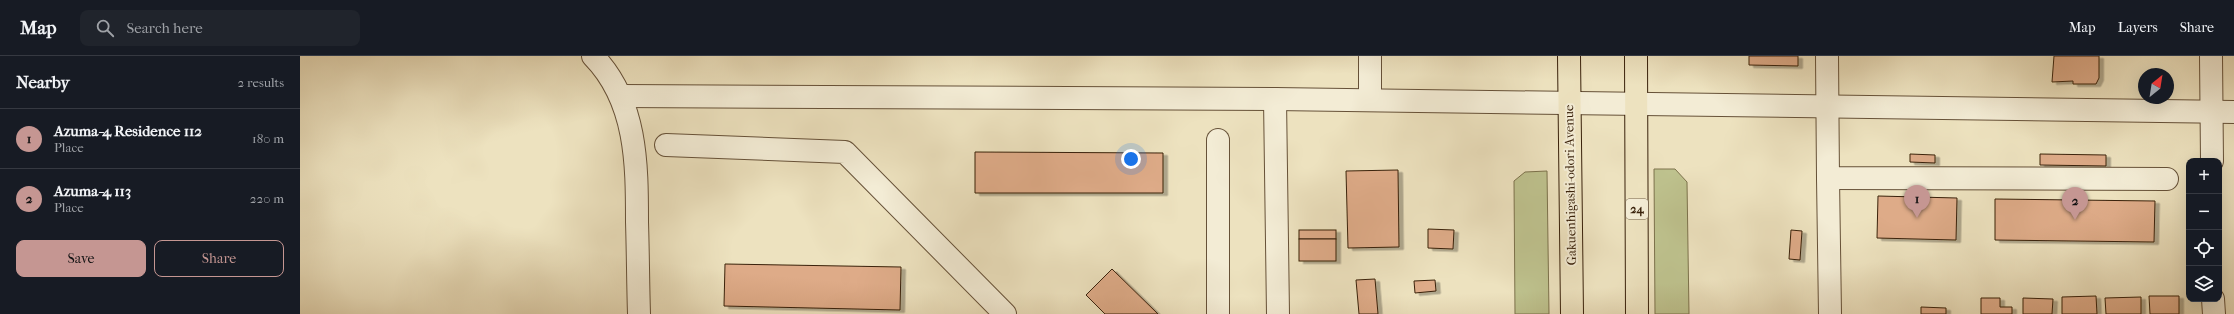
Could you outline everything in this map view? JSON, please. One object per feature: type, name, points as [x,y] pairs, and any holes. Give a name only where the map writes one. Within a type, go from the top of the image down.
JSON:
[{"type":"main road","name":"Gakuenhigashi-odori Avenue","points":[[1569,56],[1572,314]]},
{"type":"main road","name":"24","points":[[1636,56],[1637,314]]},
{"type":"street","points":[[593,56],[621,96],[629,122],[636,156],[638,314]]},
{"type":"street","points":[[1370,56],[1370,100]]},
{"type":"street","points":[[1827,56],[1830,314]]},
{"type":"street","points":[[2211,56],[2212,158]]},
{"type":"street","points":[[621,96],[1275,99],[1827,108],[1972,107],[2234,112]]},
{"type":"street","points":[[1275,99],[1278,314]]},
{"type":"street","points":[[1218,140],[1218,314]]},
{"type":"street","points":[[666,145],[845,152],[1005,314]]},
{"type":"street","points":[[1828,178],[2167,179]]},
{"type":"street","points":[[2213,302],[2214,314]]},
{"type":"green space","points":[[1654,169],[1675,169],[1687,182],[1689,314],[1655,314]]},
{"type":"green space","points":[[1547,171],[1549,314],[1515,314],[1514,181],[1525,172]]},
{"type":"building","points":[[1749,56],[1798,56],[1798,66],[1749,65]]},
{"type":"building","points":[[2054,56],[2099,56],[2099,78],[2096,84],[2073,84],[2073,81],[2052,82]]},
{"type":"building","points":[[975,152],[1163,153],[1163,193],[975,193]]},
{"type":"building","points":[[1910,154],[1935,155],[1935,163],[1910,162]]},
{"type":"building","points":[[2040,154],[2106,155],[2106,166],[2040,165]]},
{"type":"building","points":[[1398,170],[1399,247],[1348,248],[1346,171]]},
{"type":"building","points":[[1878,196],[1957,198],[1956,240],[1877,238]]},
{"type":"building","points":[[1995,199],[2155,201],[2154,242],[1995,240]]},
{"type":"building","points":[[1428,229],[1454,230],[1453,249],[1428,248]]},
{"type":"building","points":[[1299,230],[1336,230],[1336,239],[1299,239]]},
{"type":"building","points":[[1791,230],[1802,231],[1800,260],[1789,259]]},
{"type":"building","points":[[1299,239],[1336,239],[1336,261],[1299,261]]},
{"type":"building","points":[[725,264],[901,267],[900,310],[724,306]]},
{"type":"building","points":[[1112,269],[1158,314],[1105,314],[1086,295]]},
{"type":"building","points":[[1375,279],[1378,314],[1359,314],[1356,280]]},
{"type":"building","points":[[1435,280],[1436,291],[1415,293],[1414,281]]},
{"type":"building","points":[[2096,296],[2097,314],[2062,314],[2062,297]]},
{"type":"building","points":[[2149,296],[2179,296],[2179,314],[2150,314]]},
{"type":"building","points":[[2141,297],[2141,314],[2106,314],[2105,298]]},
{"type":"building","points":[[1981,298],[2000,298],[2000,307],[2012,307],[2012,314],[1981,314]]},
{"type":"building","points":[[2023,298],[2053,299],[2052,314],[2023,314]]},
{"type":"building","points":[[1921,307],[1946,308],[1946,314],[1921,314]]},
{"type":"place","name":"Azuma-4 Residence 112","points":[[1917,218]]},
{"type":"place","name":"Azuma-4 113","points":[[2075,220]]}]
